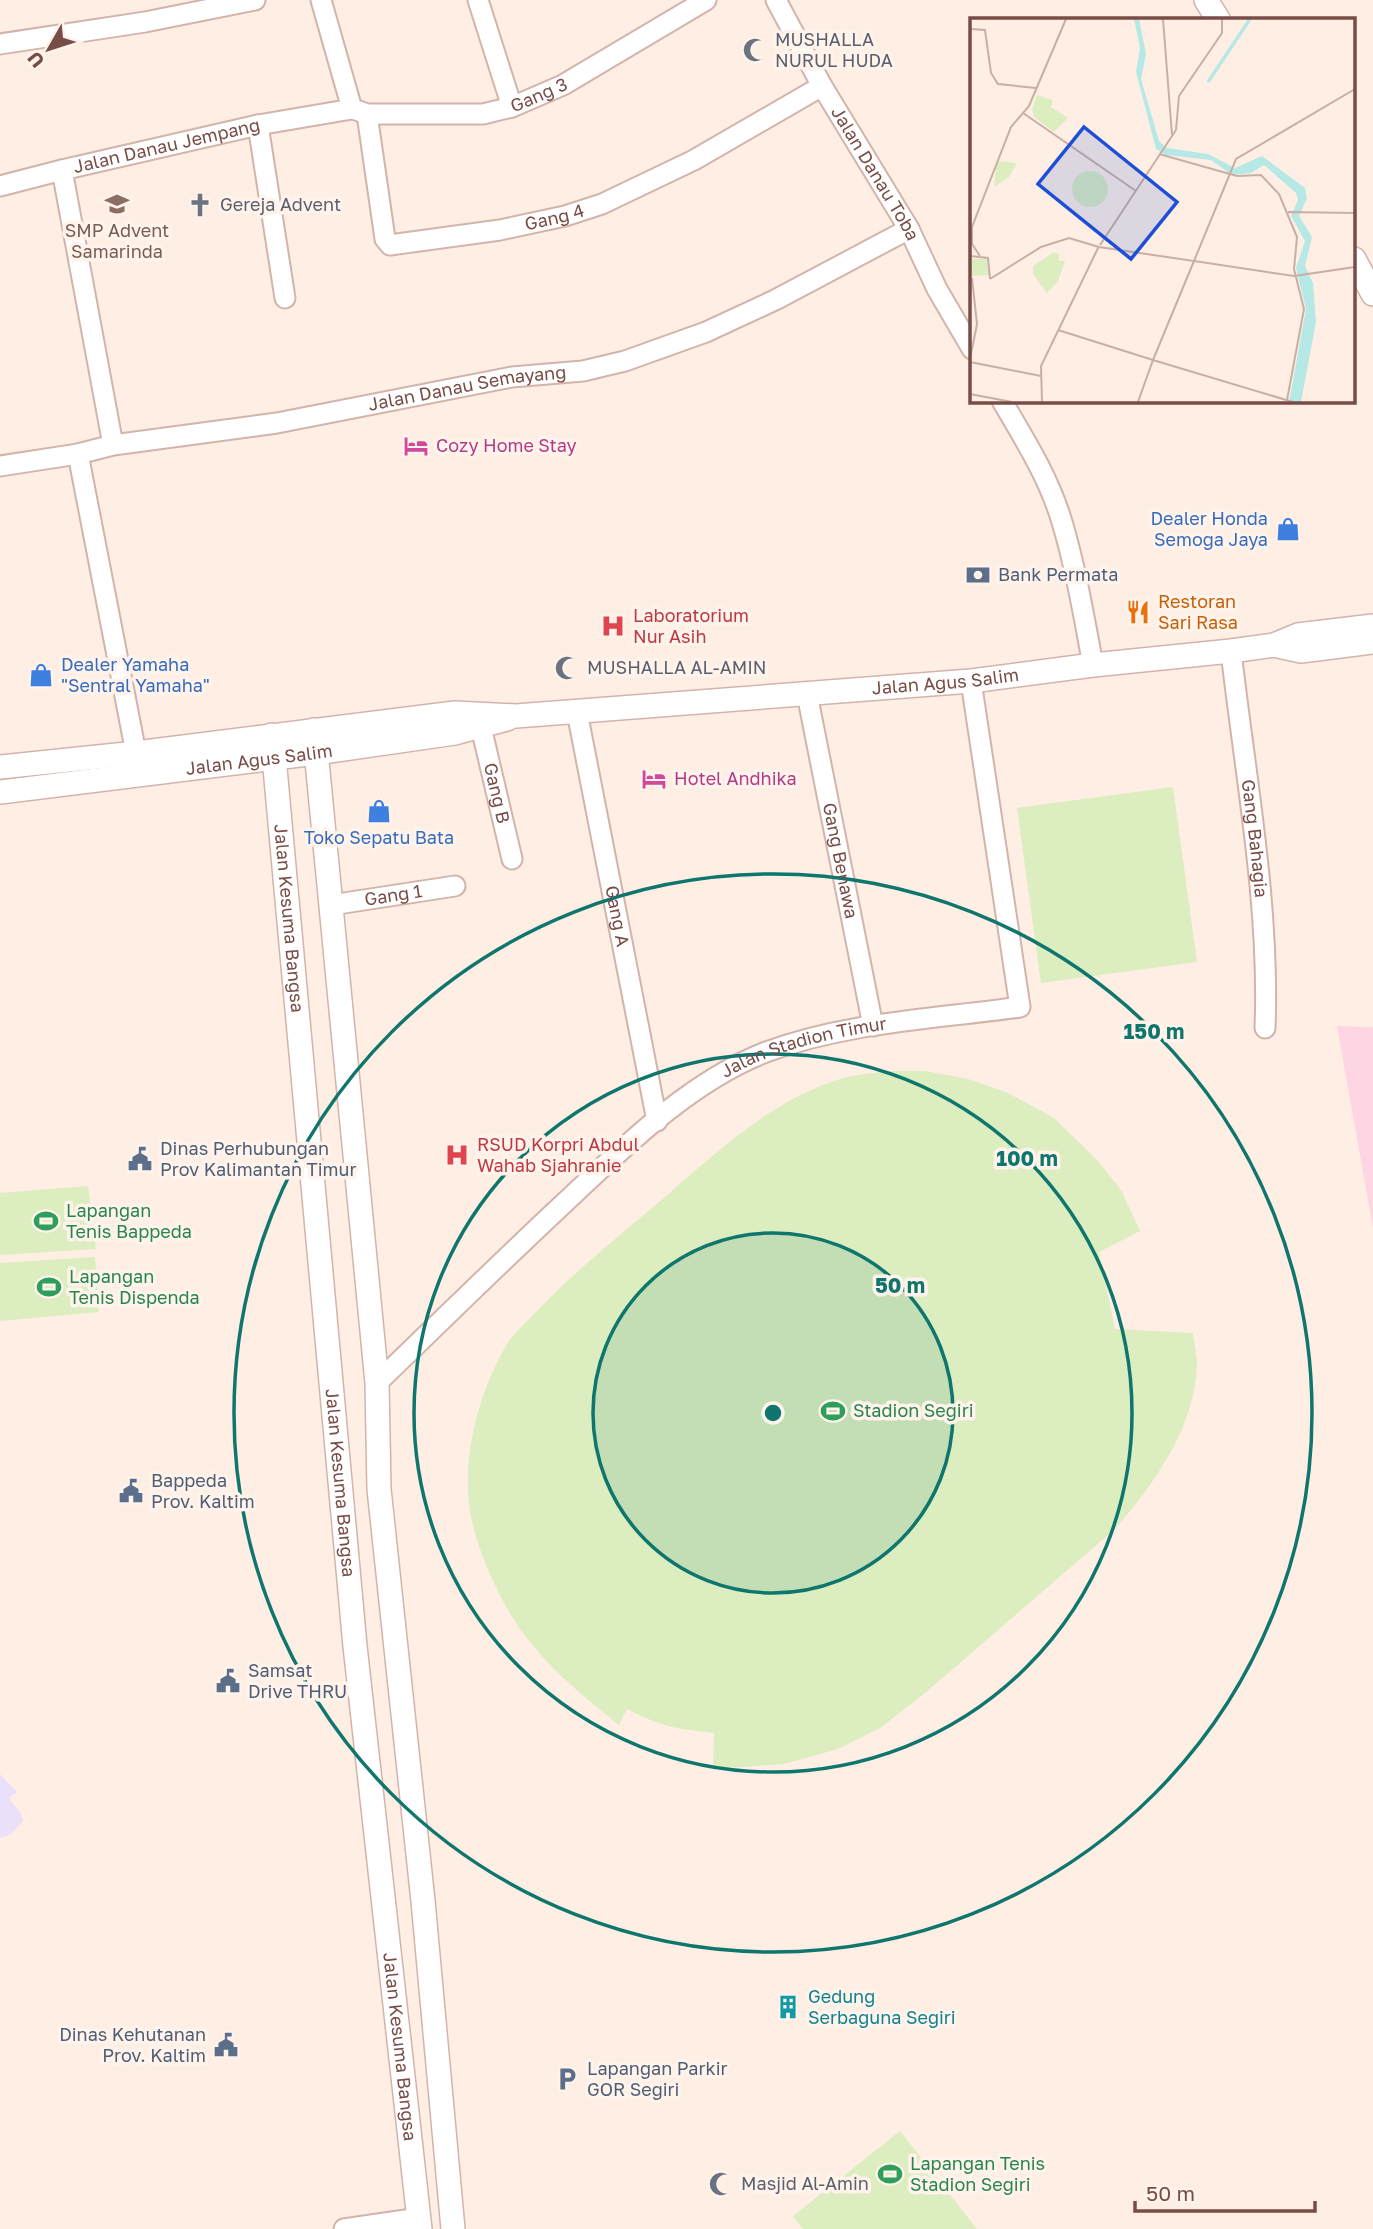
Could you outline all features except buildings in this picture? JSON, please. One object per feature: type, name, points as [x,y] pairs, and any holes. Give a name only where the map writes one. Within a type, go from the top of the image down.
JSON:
[{"type":"street","points":[[0,44],[145,22],[183,7],[255,0]]},
{"type":"street","points":[[321,0],[360,111]]},
{"type":"street","points":[[478,0],[512,107]]},
{"type":"street","name":"Gang 3","points":[[360,111],[482,114],[512,107],[563,85],[706,0]]},
{"type":"street","name":"Jalan Danau Toba","points":[[776,0],[822,86],[909,229],[937,289],[970,346]]},
{"type":"street","points":[[1206,0],[1217,18]]},
{"type":"street","name":"Gang 4","points":[[360,111],[385,239],[390,245],[500,230],[565,216],[602,204],[694,160],[822,86]]},
{"type":"street","name":"Jalan Danau Jempang","points":[[113,445],[62,170],[258,125],[360,111]]},
{"type":"street","points":[[258,125],[285,298]]},
{"type":"street","points":[[0,186],[62,170]]},
{"type":"street","name":"Jalan Danau Semayang","points":[[0,466],[78,454],[113,445],[277,423],[512,377],[583,371],[625,361],[706,332],[775,300],[909,229]]},
{"type":"street","points":[[1356,264],[1373,295]]},
{"type":"street","points":[[1003,402],[1040,466],[1061,520],[1077,582],[1093,665]]},
{"type":"street","points":[[78,454],[136,753]]},
{"type":"street","name":"Jalan Agus Salim","points":[[0,792],[273,746],[314,730],[455,712],[516,716],[971,681],[1274,645],[1298,635],[1373,626]]},
{"type":"street","points":[[1274,645],[1301,652],[1373,642]]},
{"type":"street","name":"Gang Bahagia","points":[[1230,651],[1254,843],[1266,983],[1265,1028]]},
{"type":"street","name":"Jalan Stadion Timur","points":[[377,1383],[611,1159],[692,1094],[747,1060],[791,1043],[873,1026],[1020,1007],[971,681]]},
{"type":"street","name":"Gang Benawa","points":[[807,694],[873,1026]]},
{"type":"street","name":"Gang A","points":[[577,712],[657,1121]]},
{"type":"street","name":"Jalan Agus Salim","points":[[0,767],[136,753],[273,746],[316,753],[455,733],[516,716]]},
{"type":"street","name":"Gang B","points":[[481,727],[512,859]]},
{"type":"street","name":"Jalan Kesuma Bangsa","points":[[314,730],[377,1383],[377,1465],[423,1901],[453,2229]]},
{"type":"street","name":"Jalan Kesuma Bangsa","points":[[273,746],[355,1646],[419,2224]]},
{"type":"street","name":"Gang 1","points":[[331,905],[455,886]]},
{"type":"street","points":[[338,1471],[377,1465]]},
{"type":"street","points":[[355,1646],[396,1645]]},
{"type":"street","points":[[344,2229],[419,2224]]},
{"type":"shaded area","points":[[1337,1026],[1373,1027],[1373,1228]]},
{"type":"shaded area","points":[[0,1774],[17,1792],[9,1798],[23,1821],[11,1834],[0,1838]]},
{"type":"green space","points":[[1173,787],[1197,962],[1041,983],[1017,808]]},
{"type":"green space","name":"Stadion Segiri","points":[[891,1071],[925,1071],[968,1079],[1008,1093],[1054,1118],[1098,1161],[1121,1190],[1140,1231],[1099,1252],[1115,1329],[1193,1333],[1197,1358],[1194,1389],[1188,1412],[1170,1454],[1115,1529],[924,1694],[880,1728],[838,1749],[784,1764],[713,1769],[714,1733],[669,1726],[627,1709],[619,1725],[561,1675],[520,1629],[491,1576],[472,1520],[468,1483],[476,1419],[490,1378],[516,1333],[579,1270],[718,1151],[791,1100],[850,1077]]},
{"type":"green space","name":"Lapangan Tenis Bappeda","points":[[88,1186],[96,1249],[0,1255],[0,1193]]},
{"type":"green space","name":"Lapangan Tenis Dispenda","points":[[95,1257],[99,1312],[0,1321],[0,1263]]},
{"type":"green space","name":"Lapangan Tenis Stadion Segiri","points":[[900,2131],[977,2229],[803,2229],[793,2216]]},
{"type":"place","name":"MUSHALLA NURUL HUDA","points":[[755,50]]},
{"type":"place","name":"SMP Advent Samarinda","points":[[117,204]]},
{"type":"place","name":"Gereja Advent","points":[[200,205]]},
{"type":"place","name":"Cozy Home Stay","points":[[416,446]]},
{"type":"place","name":"Dealer Honda Semoga Jaya","points":[[1288,529]]},
{"type":"place","name":"Bank Permata","points":[[978,575]]},
{"type":"place","name":"Restoran Sari Rasa","points":[[1138,612]]},
{"type":"place","name":"Laboratorium Nur Asih","points":[[613,626]]},
{"type":"place","name":"MUSHALLA AL-AMIN","points":[[567,668]]},
{"type":"place","name":"Dealer Yamaha \"Sentral Yamaha\"","points":[[41,675]]},
{"type":"place","name":"Hotel Andhika","points":[[654,779]]},
{"type":"place","name":"Toko Sepatu Bata","points":[[379,811]]},
{"type":"place","name":"RSUD Korpri Abdul Wahab Sjahranie","points":[[457,1155]]},
{"type":"place","name":"Dinas Perhubungan Prov Kalimantan Timur","points":[[140,1159]]},
{"type":"place","name":"Lapangan Tenis Bappeda","points":[[46,1221]]},
{"type":"place","name":"Lapangan Tenis Dispenda","points":[[49,1287]]},
{"type":"place","name":"Stadion Segiri","points":[[833,1411]]},
{"type":"place","name":"Bappeda Prov. Kaltim","points":[[131,1491]]},
{"type":"place","name":"Samsat Drive THRU","points":[[228,1681]]},
{"type":"place","name":"Gedung Serbaguna Segiri","points":[[788,2007]]},
{"type":"place","name":"Dinas Kehutanan Prov. Kaltim","points":[[226,2045]]},
{"type":"place","name":"Lapangan Parkir GOR Segiri","points":[[567,2079]]},
{"type":"place","name":"Lapangan Tenis Stadion Segiri","points":[[890,2174]]},
{"type":"place","name":"Masjid Al-Amin","points":[[721,2184]]}]
